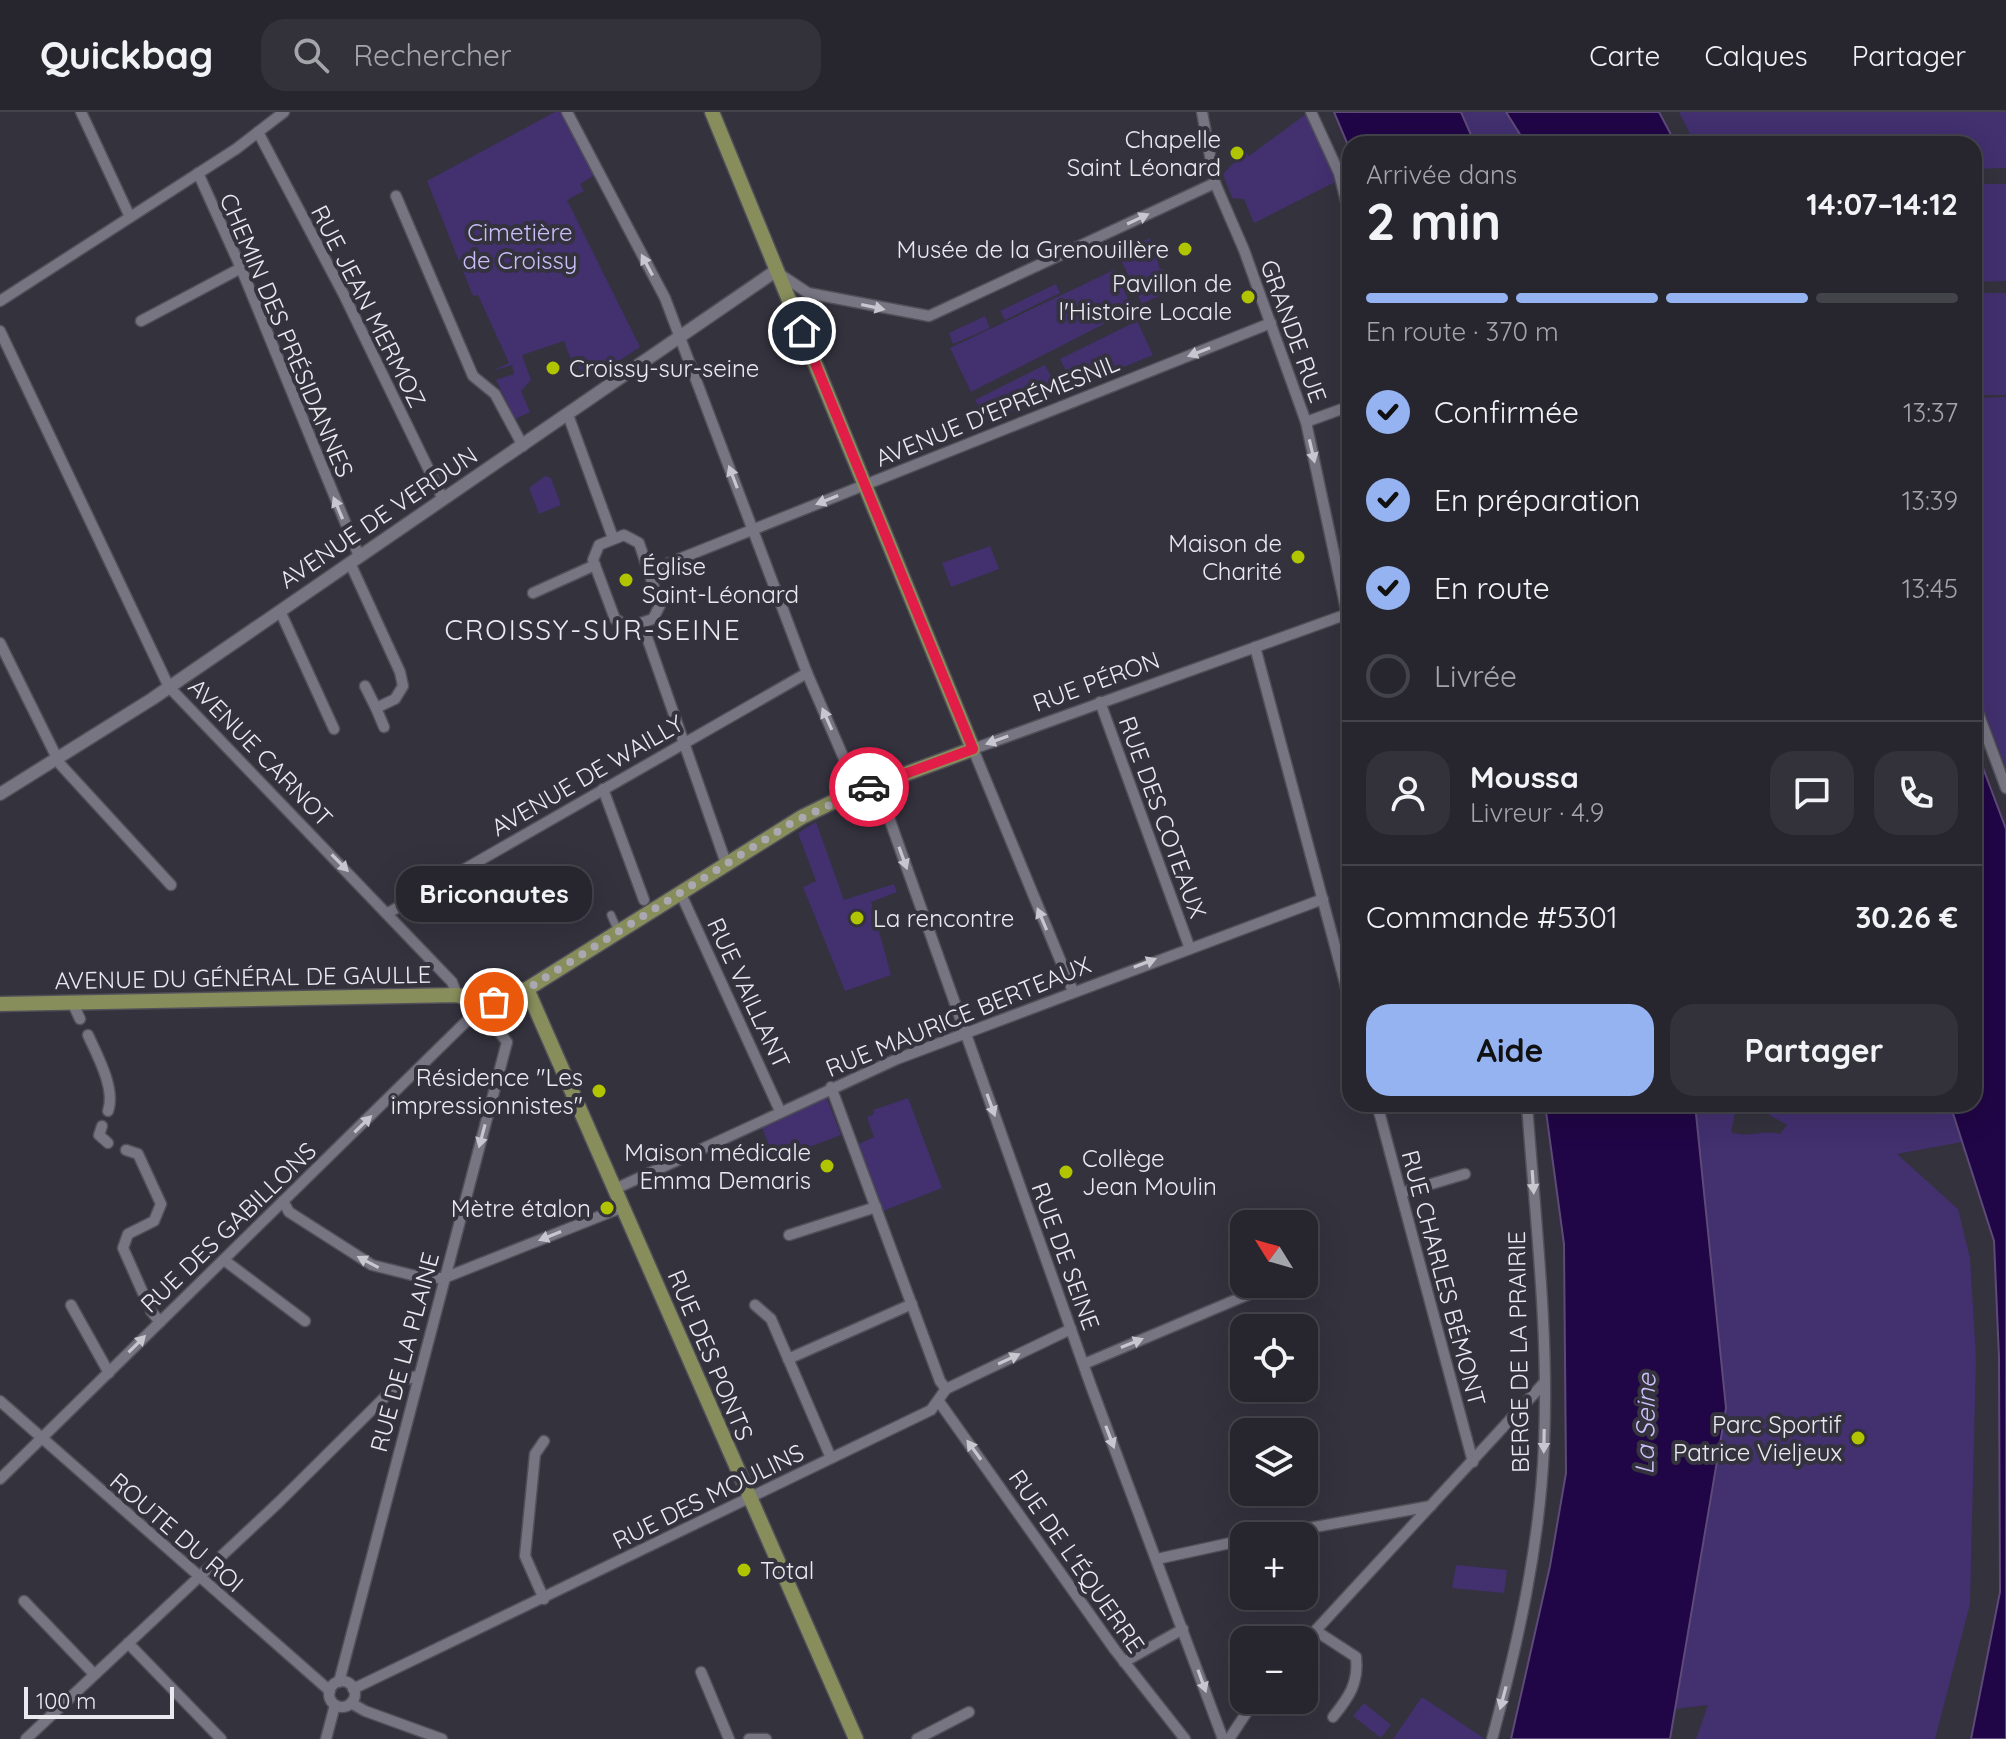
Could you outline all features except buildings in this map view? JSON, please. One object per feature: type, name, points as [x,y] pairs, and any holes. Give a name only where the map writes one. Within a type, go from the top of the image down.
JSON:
[{"type":"main road","points":[[712,112],[973,749]]},
{"type":"main road","name":"RUE PÉRON","points":[[484,1004],[527,989],[802,817],[858,791],[973,749]]},
{"type":"main road","name":"RUE DES PONTS","points":[[527,989],[856,1739]]},
{"type":"main road","name":"AVENUE DU GÉNÉRAL DE GAULLE","points":[[0,1004],[457,995],[484,1004]]},
{"type":"street","points":[[81,112],[130,217]]},
{"type":"street","points":[[0,301],[198,173],[284,112]]},
{"type":"street","points":[[567,112],[665,298],[807,673],[858,791]]},
{"type":"street","name":"GRANDE RUE","points":[[1202,112],[1215,183],[1271,323],[1306,422],[1342,586]]},
{"type":"street","points":[[1311,112],[1342,185]]},
{"type":"street","name":"RUE JEAN MERMOZ","points":[[258,132],[344,295],[443,499]]},
{"type":"street","name":"CHEMIN DES PRÉSIDANNES","points":[[198,173],[241,268],[400,672],[403,686],[395,699],[376,708]]},
{"type":"street","points":[[777,270],[802,291],[929,316],[1215,183]]},
{"type":"street","points":[[396,196],[473,376],[495,394],[523,446]]},
{"type":"street","points":[[141,321],[241,268]]},
{"type":"street","name":"AVENUE DE VERDUN","points":[[0,794],[169,687],[777,270]]},
{"type":"street","name":"AVENUE D'EPRÉMESNIL","points":[[649,571],[1271,323]]},
{"type":"street","name":"AVENUE CARNOT","points":[[0,331],[169,687],[388,913],[452,982],[457,995]]},
{"type":"street","points":[[1306,422],[1342,409]]},
{"type":"street","points":[[568,415],[613,538]]},
{"type":"street","points":[[627,535],[635,539],[660,607],[654,617],[629,627],[617,621],[595,565],[595,549],[613,538],[627,535]]},
{"type":"street","points":[[532,605],[530,590],[595,565]]},
{"type":"street","points":[[280,611],[334,729]]},
{"type":"street","name":"RUE PÉRON","points":[[973,749],[1342,616]]},
{"type":"street","points":[[642,623],[726,863]]},
{"type":"street","points":[[0,643],[58,759],[171,885]]},
{"type":"street","points":[[1255,647],[1342,971]]},
{"type":"street","name":"AVENUE DE WAILLY","points":[[388,913],[807,673]]},
{"type":"street","points":[[365,686],[384,727]]},
{"type":"street","name":"RUE DES COTEAUX","points":[[1100,702],[1189,946]]},
{"type":"street","points":[[1982,724],[2006,788]]},
{"type":"street","points":[[973,749],[1073,991]]},
{"type":"street","name":"RUE DE SEINE","points":[[877,784],[1071,1329],[1226,1739]]},
{"type":"street","points":[[603,789],[644,900]]},
{"type":"street","name":"RUE VAILLANT","points":[[680,892],[780,1111]]},
{"type":"street","name":"RUE MAURICE BERTEAUX","points":[[615,1189],[831,1087],[965,1032],[1189,946],[1323,899]]},
{"type":"street","points":[[611,915],[618,931]]},
{"type":"street","points":[[72,1002],[80,1019]]},
{"type":"street","name":"RUE DE LA PLAINE","points":[[339,1682],[507,1042],[489,1019],[484,1004]]},
{"type":"street","name":"RUE DES GABILLONS","points":[[0,1479],[484,1004]]},
{"type":"street","points":[[88,1035],[106,1073],[105,1086],[111,1102],[108,1111]]},
{"type":"street","points":[[831,1087],[940,1381],[946,1389]]},
{"type":"street","name":"RUE CHARLES BÉMONT","points":[[1379,1112],[1473,1462]]},
{"type":"street","name":"BERGE DE LA PRAIRIE","points":[[1492,1739],[1527,1596],[1539,1523],[1545,1444],[1541,1286],[1528,1112]]},
{"type":"street","points":[[102,1126],[99,1135],[108,1143]]},
{"type":"street","points":[[126,1150],[138,1154],[161,1204],[154,1221],[128,1234],[123,1248],[143,1293]]},
{"type":"street","points":[[1401,1193],[1465,1174]]},
{"type":"street","points":[[283,1201],[289,1212],[372,1265],[424,1278],[444,1278],[623,1207]]},
{"type":"street","points":[[789,1235],[876,1207]]},
{"type":"street","points":[[224,1260],[305,1321]]},
{"type":"street","points":[[1084,1364],[1241,1298]]},
{"type":"street","points":[[788,1359],[912,1304]]},
{"type":"street","points":[[71,1305],[109,1373]]},
{"type":"street","points":[[755,1305],[771,1319],[831,1458]]},
{"type":"street","points":[[151,1311],[160,1322]]},
{"type":"street","points":[[940,1403],[946,1389],[1071,1329]]},
{"type":"street","points":[[26,1739],[401,1381],[417,1376]]},
{"type":"street","points":[[1318,1629],[1543,1384]]},
{"type":"street","name":"ROUTE DU ROI","points":[[0,1401],[330,1691],[335,1705]]},
{"type":"street","name":"RUE DES MOULINS","points":[[353,1689],[544,1599],[940,1403]]},
{"type":"street","name":"RUE DE L'ÉQUERRE","points":[[940,1403],[1124,1662],[1185,1739]]},
{"type":"street","points":[[544,1441],[535,1454],[525,1556],[544,1599]]},
{"type":"street","points":[[1318,1526],[1431,1506]]},
{"type":"street","points":[[1157,1559],[1230,1543]]},
{"type":"street","points":[[24,1601],[94,1674]]},
{"type":"street","points":[[1124,1662],[1183,1629]]},
{"type":"street","points":[[1318,1632],[1356,1657],[1358,1674],[1350,1695],[1333,1717]]},
{"type":"street","points":[[128,1643],[221,1739]]},
{"type":"street","points":[[701,1672],[729,1739]]},
{"type":"street","points":[[330,1691],[339,1682],[353,1689],[351,1703]]},
{"type":"street","points":[[326,1739],[335,1705],[342,1707],[351,1703]]},
{"type":"street","points":[[351,1703],[442,1739]]},
{"type":"street","points":[[917,1739],[969,1712]]},
{"type":"street","points":[[1226,1739],[1245,1714]]},
{"type":"street","points":[[749,1739],[766,1739]]},
{"type":"green space","name":"Cimetière de Croissy","points":[[555,112],[561,112],[595,175],[580,184],[584,191],[567,200],[640,347],[610,367],[596,368],[595,373],[592,367],[580,370],[578,363],[573,365],[564,341],[522,355],[531,380],[521,391],[530,412],[515,419],[496,380],[514,374],[512,365],[492,371],[509,363],[478,295],[473,296],[427,181]]},
{"type":"green space","points":[[1461,112],[1506,112],[1521,136],[1472,136]]},
{"type":"green space","points":[[1679,112],[2006,112],[2006,168],[1982,169],[1982,136],[1691,136]]},
{"type":"green space","points":[[1306,114],[1337,181],[1254,223],[1244,199],[1232,198],[1223,174],[1245,151],[1249,156]]},
{"type":"green space","points":[[1982,184],[2006,184],[2006,281],[1982,282]]},
{"type":"green space","points":[[1150,238],[1160,269],[1165,270],[1174,289],[1142,304],[1118,254]]},
{"type":"green space","points":[[1114,270],[1133,309],[971,392],[950,348]]},
{"type":"green space","points":[[1056,284],[1060,293],[1005,320],[1000,311]]},
{"type":"green space","points":[[1982,293],[2006,293],[2006,395],[1982,395]]},
{"type":"green space","points":[[985,316],[990,328],[953,344],[949,333]]},
{"type":"green space","points":[[1137,321],[1153,355],[1074,387],[1060,359]]},
{"type":"green space","points":[[1045,365],[1060,393],[987,421],[975,400]]},
{"type":"green space","points":[[2006,397],[2006,768],[1982,706],[1982,398]]},
{"type":"green space","points":[[545,476],[551,478],[561,505],[539,514],[529,488]]},
{"type":"green space","points":[[990,546],[999,569],[951,587],[942,563]]},
{"type":"green space","points":[[816,822],[844,900],[894,884],[897,892],[871,902],[891,975],[845,991],[803,887],[816,881],[798,833]]},
{"type":"green space","points":[[826,1096],[841,1135],[775,1160],[762,1128]]},
{"type":"green space","points":[[908,1098],[942,1188],[883,1211],[859,1144],[874,1137],[867,1117],[874,1114],[873,1110]]},
{"type":"green space","name":"Parc Sportif Patrice Vieljeux","points":[[1696,1112],[1735,1112],[1731,1132],[1743,1135],[1780,1134],[1787,1125],[1768,1112],[1953,1112],[1962,1142],[1897,1154],[1958,1209],[1970,1258],[1976,1358],[1970,1604],[1935,1739],[1696,1739],[1708,1705],[1675,1709],[1726,1408]]},
{"type":"green space","points":[[1456,1565],[1507,1570],[1504,1593],[1452,1588]]},
{"type":"green space","points":[[1422,1697],[1485,1739],[1393,1739]]},
{"type":"green space","points":[[1364,1703],[1391,1725],[1381,1738],[1353,1716]]},
{"type":"water","points":[[1334,112],[1461,112],[1472,136],[1344,136]]},
{"type":"water","points":[[1506,112],[1659,112],[1672,136],[1521,136]]},
{"type":"water","points":[[1982,765],[2006,829],[2006,1739],[1971,1739],[2000,1592],[1999,1357],[1994,1241],[1953,1112],[1982,1112]]},
{"type":"water","name":"La Seine","points":[[1546,1112],[1696,1112],[1726,1408],[1670,1739],[1511,1739],[1550,1566],[1566,1473],[1564,1244]]},
{"type":"way so far","points":[[494,1002],[527,989],[802,817],[869,787]]},
{"type":"place","name":"Chapelle Saint Léonard","points":[[1237,153]]},
{"type":"place","name":"Musée de la Grenouillère","points":[[1185,249]]},
{"type":"place","name":"Pavillon de l'Histoire Locale","points":[[1248,297]]},
{"type":"place","name":"Croissy-sur-seine","points":[[553,368]]},
{"type":"place","name":"Maison de Charité","points":[[1298,557]]},
{"type":"place","name":"Église Saint-Léonard","points":[[626,580]]},
{"type":"place","name":"La rencontre","points":[[857,918]]},
{"type":"place","name":"Briconautes","points":[[494,1002]]},
{"type":"place","name":"Résidence \"Les impressionnistes\"","points":[[599,1091]]},
{"type":"place","name":"Maison médicale Emma Demaris","points":[[827,1166]]},
{"type":"place","name":"Collège Jean Moulin","points":[[1066,1172]]},
{"type":"place","name":"Mètre étalon","points":[[607,1208]]},
{"type":"place","name":"Parc Sportif Patrice Vieljeux","points":[[1858,1438]]},
{"type":"place","name":"Total","points":[[744,1570]]},
{"type":"district","name":"CROISSY-SUR-SEINE","points":[[593,629]]},
{"type":"route","points":[[802,331],[973,749],[869,787]]}]
